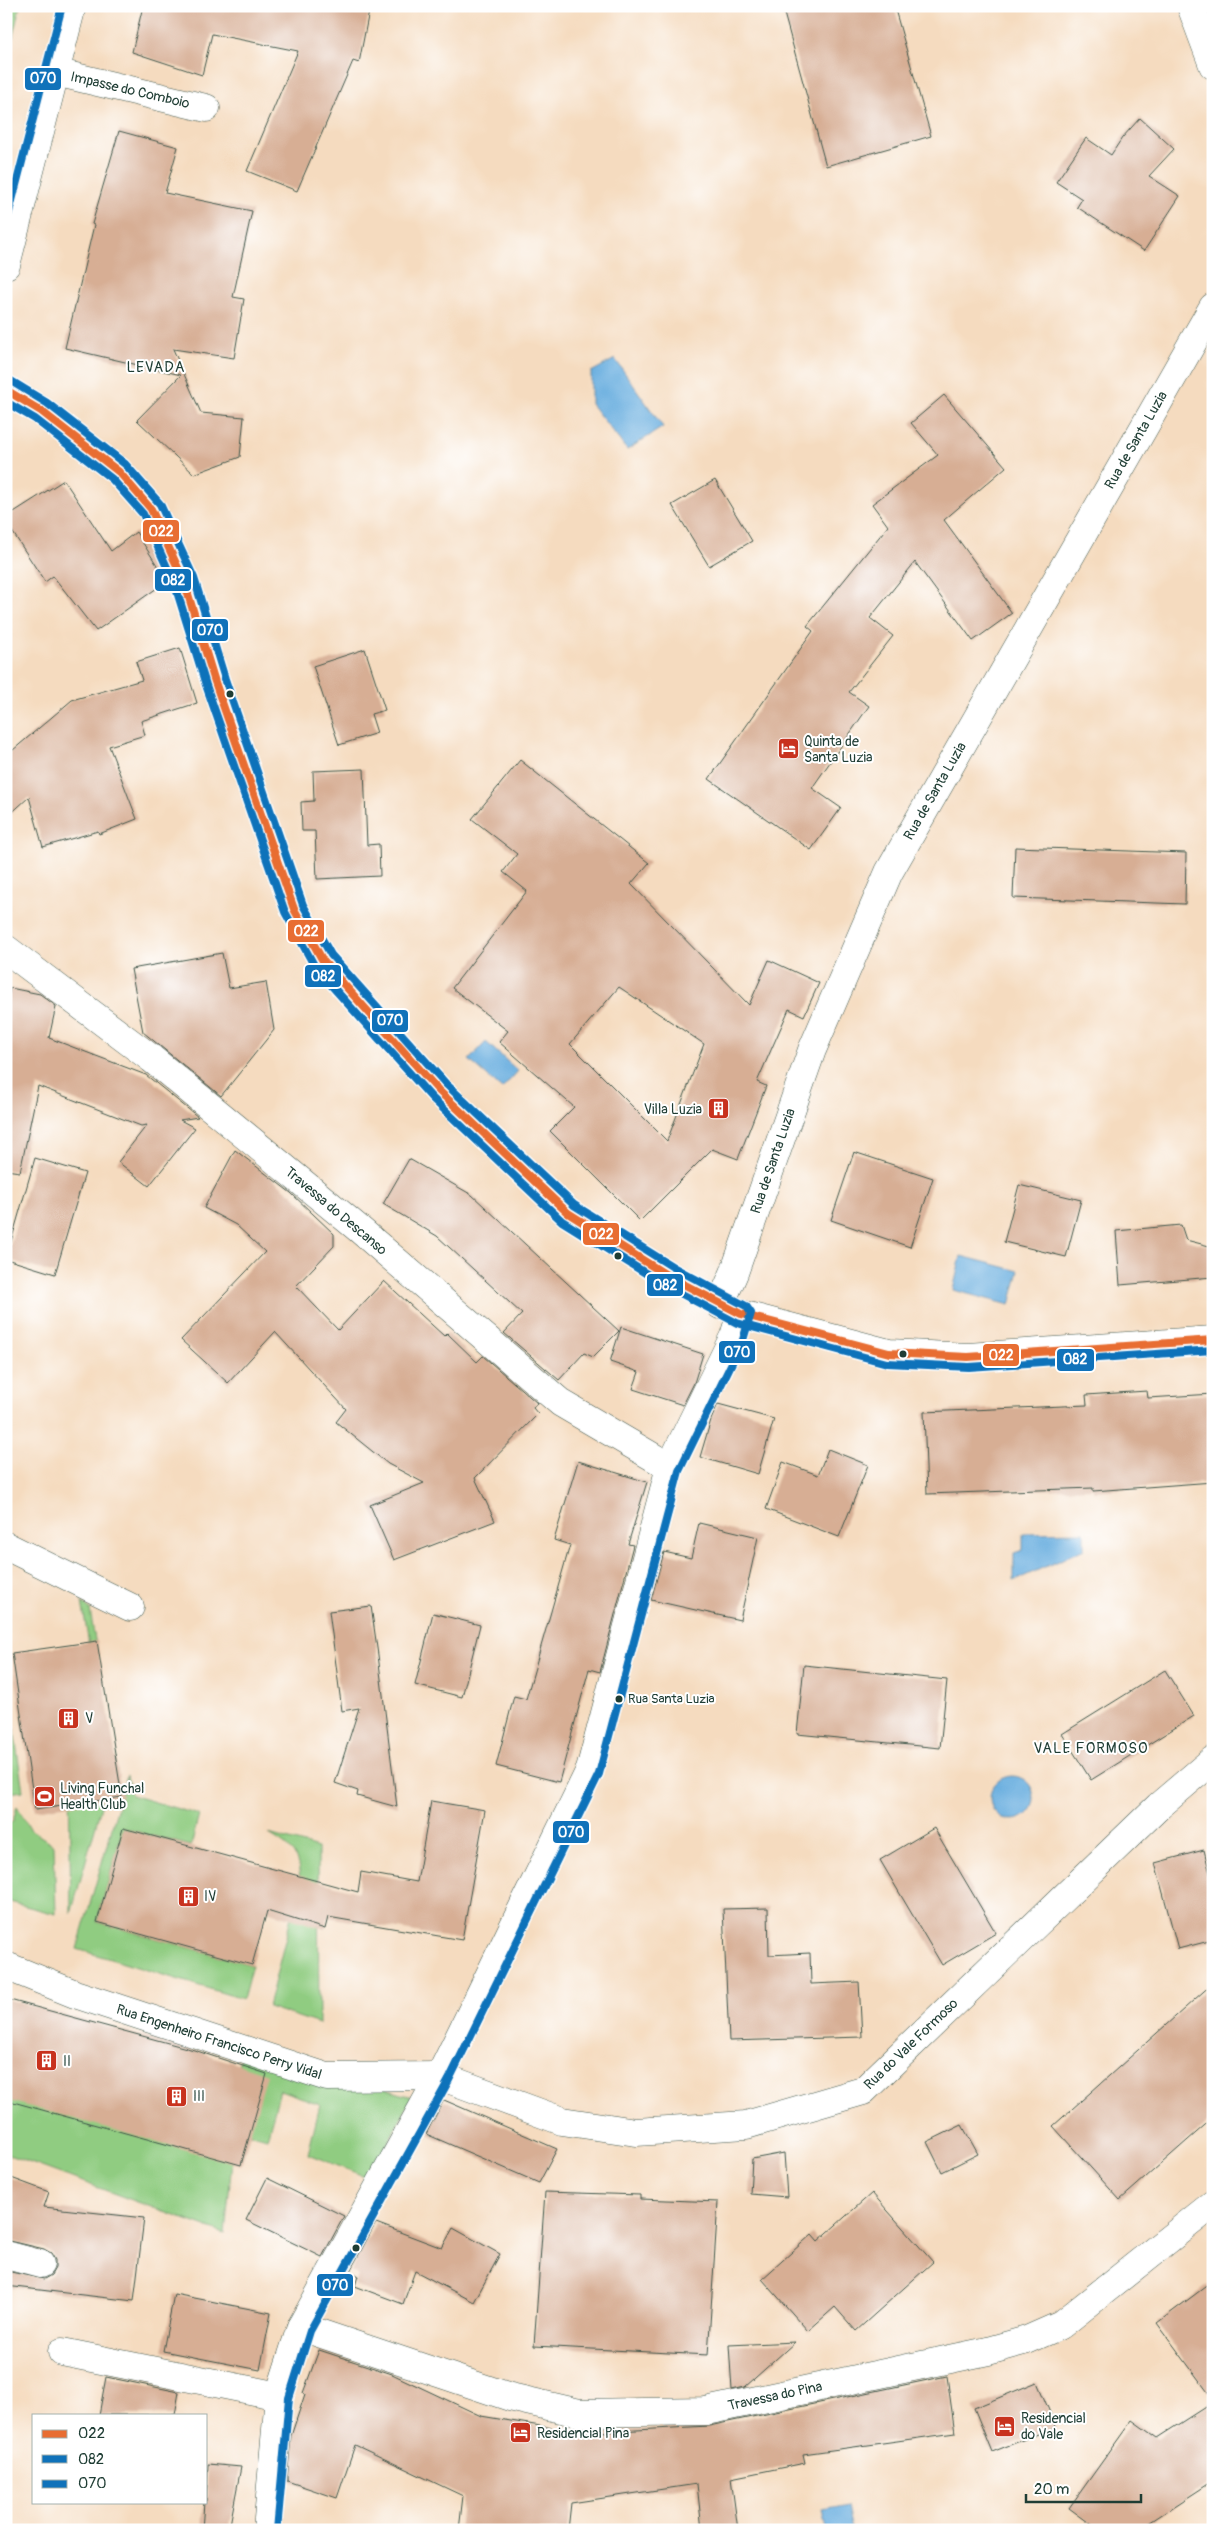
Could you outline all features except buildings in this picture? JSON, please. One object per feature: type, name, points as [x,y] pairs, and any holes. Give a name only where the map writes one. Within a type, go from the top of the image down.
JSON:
[{"type":"street","points":[[6,265],[72,6]]},
{"type":"street","points":[[1191,6],[1213,65]]},
{"type":"street","name":"Impasse do Comboio","points":[[55,72],[206,108]]},
{"type":"street","name":"Rua de Santa Luzia","points":[[267,2530],[279,2396],[301,2327],[440,2076],[590,1770],[670,1466],[734,1336],[731,1310],[734,1273],[812,1050],[888,872],[1213,306]]},
{"type":"street","points":[[6,390],[41,411],[119,472],[151,510],[184,581],[215,682],[294,909],[323,961],[439,1091],[568,1213],[668,1276],[731,1310],[888,1353],[968,1357],[1213,1340]]},
{"type":"street","name":"Travessa do Descanso","points":[[6,949],[152,1059],[359,1229],[561,1403],[670,1466]]},
{"type":"street","points":[[6,1546],[130,1607]]},
{"type":"street","name":"Rua do Vale Formoso","points":[[440,2076],[562,2121],[636,2132],[746,2125],[863,2091],[1159,1806],[1213,1760]]},
{"type":"street","name":"Rua Engenheiro Francisco Perry Vidal","points":[[6,1966],[75,1994],[327,2077],[440,2076]]},
{"type":"street","name":"Travessa do Pina","points":[[301,2327],[510,2398],[579,2413],[706,2411],[988,2351],[1027,2340],[1061,2325],[1213,2204]]},
{"type":"street","points":[[6,2254],[40,2264]]},
{"type":"street","points":[[62,2352],[279,2396]]},
{"type":"green space","points":[[6,6],[20,6],[6,65]]},
{"type":"green space","points":[[82,1602],[90,1610],[103,1687],[96,1688]]},
{"type":"green space","points":[[6,1674],[23,1791],[9,1793],[6,1774]]},
{"type":"green space","points":[[127,1775],[131,1795],[199,1815],[191,1846],[123,1828],[97,1922],[252,1965],[243,1999],[77,1949]]},
{"type":"green space","points":[[109,1778],[71,1914],[69,1784]]},
{"type":"green space","points":[[17,1806],[31,1830],[54,1845],[56,1914],[6,1901],[6,1827],[13,1821]]},
{"type":"green space","points":[[269,1834],[318,1848],[319,2024],[268,2007],[300,1882],[298,1865],[293,1853],[283,1843]]},
{"type":"green space","points":[[243,2048],[412,2097],[369,2178],[308,2154],[320,2104],[280,2090],[267,2138],[235,2129],[225,2234],[6,2154],[6,2098],[214,2155]]},
{"type":"water","points":[[615,359],[663,427],[627,450],[591,404],[591,372]]},
{"type":"water","points":[[486,1042],[518,1071],[502,1089],[469,1060]]},
{"type":"water","points":[[961,1256],[1019,1271],[1010,1305],[953,1290]]},
{"type":"water","points":[[1084,1532],[1084,1549],[1014,1581],[1014,1553],[1023,1550],[1023,1533]]},
{"type":"water","points":[[1012,1776],[1024,1780],[1030,1786],[1034,1798],[1030,1810],[1024,1816],[1012,1820],[1000,1816],[994,1810],[990,1798],[994,1786],[1000,1780]]},
{"type":"water","points":[[847,2505],[852,2530],[827,2530],[823,2510]]},
{"type":"transit line","name":"070","points":[[6,224],[62,6]]},
{"type":"transit line","name":"070","points":[[11,381],[47,403],[125,464],[160,504],[194,578],[225,679],[303,905],[331,955],[446,1084],[574,1205],[673,1267],[746,1306],[751,1313],[743,1340],[679,1471],[599,1774],[449,2080],[310,2331],[289,2398],[277,2530]]},
{"type":"transit line","name":"022","points":[[6,390],[41,411],[119,472],[151,509],[184,581],[215,682],[294,909],[323,961],[439,1091],[568,1213],[668,1276],[741,1314],[889,1353],[968,1357],[1213,1340]]},
{"type":"transit line","name":"082","points":[[6,402],[35,419],[112,479],[143,514],[175,585],[206,685],[285,912],[315,967],[432,1098],[562,1221],[663,1284],[737,1323],[887,1363],[969,1367],[1213,1350]]},
{"type":"place","name":"Quinta de Santa Luzia","points":[[788,749]]},
{"type":"place","name":"Villa Luzia","points":[[718,1109]]},
{"type":"place","name":"Rua Santa Luzia","points":[[619,1699]]},
{"type":"place","name":"V","points":[[69,1718]]},
{"type":"place","name":"Living Funchal Health Club","points":[[44,1796]]},
{"type":"place","name":"IV","points":[[188,1896]]},
{"type":"place","name":"II","points":[[47,2061]]},
{"type":"place","name":"III","points":[[177,2096]]},
{"type":"place","name":"Residencial do Vale","points":[[1005,2426]]},
{"type":"place","name":"Residencial Pina","points":[[521,2433]]},
{"type":"district","name":"LEVADA","points":[[156,367]]},
{"type":"district","name":"VALE FORMOSO","points":[[1091,1748]]}]
